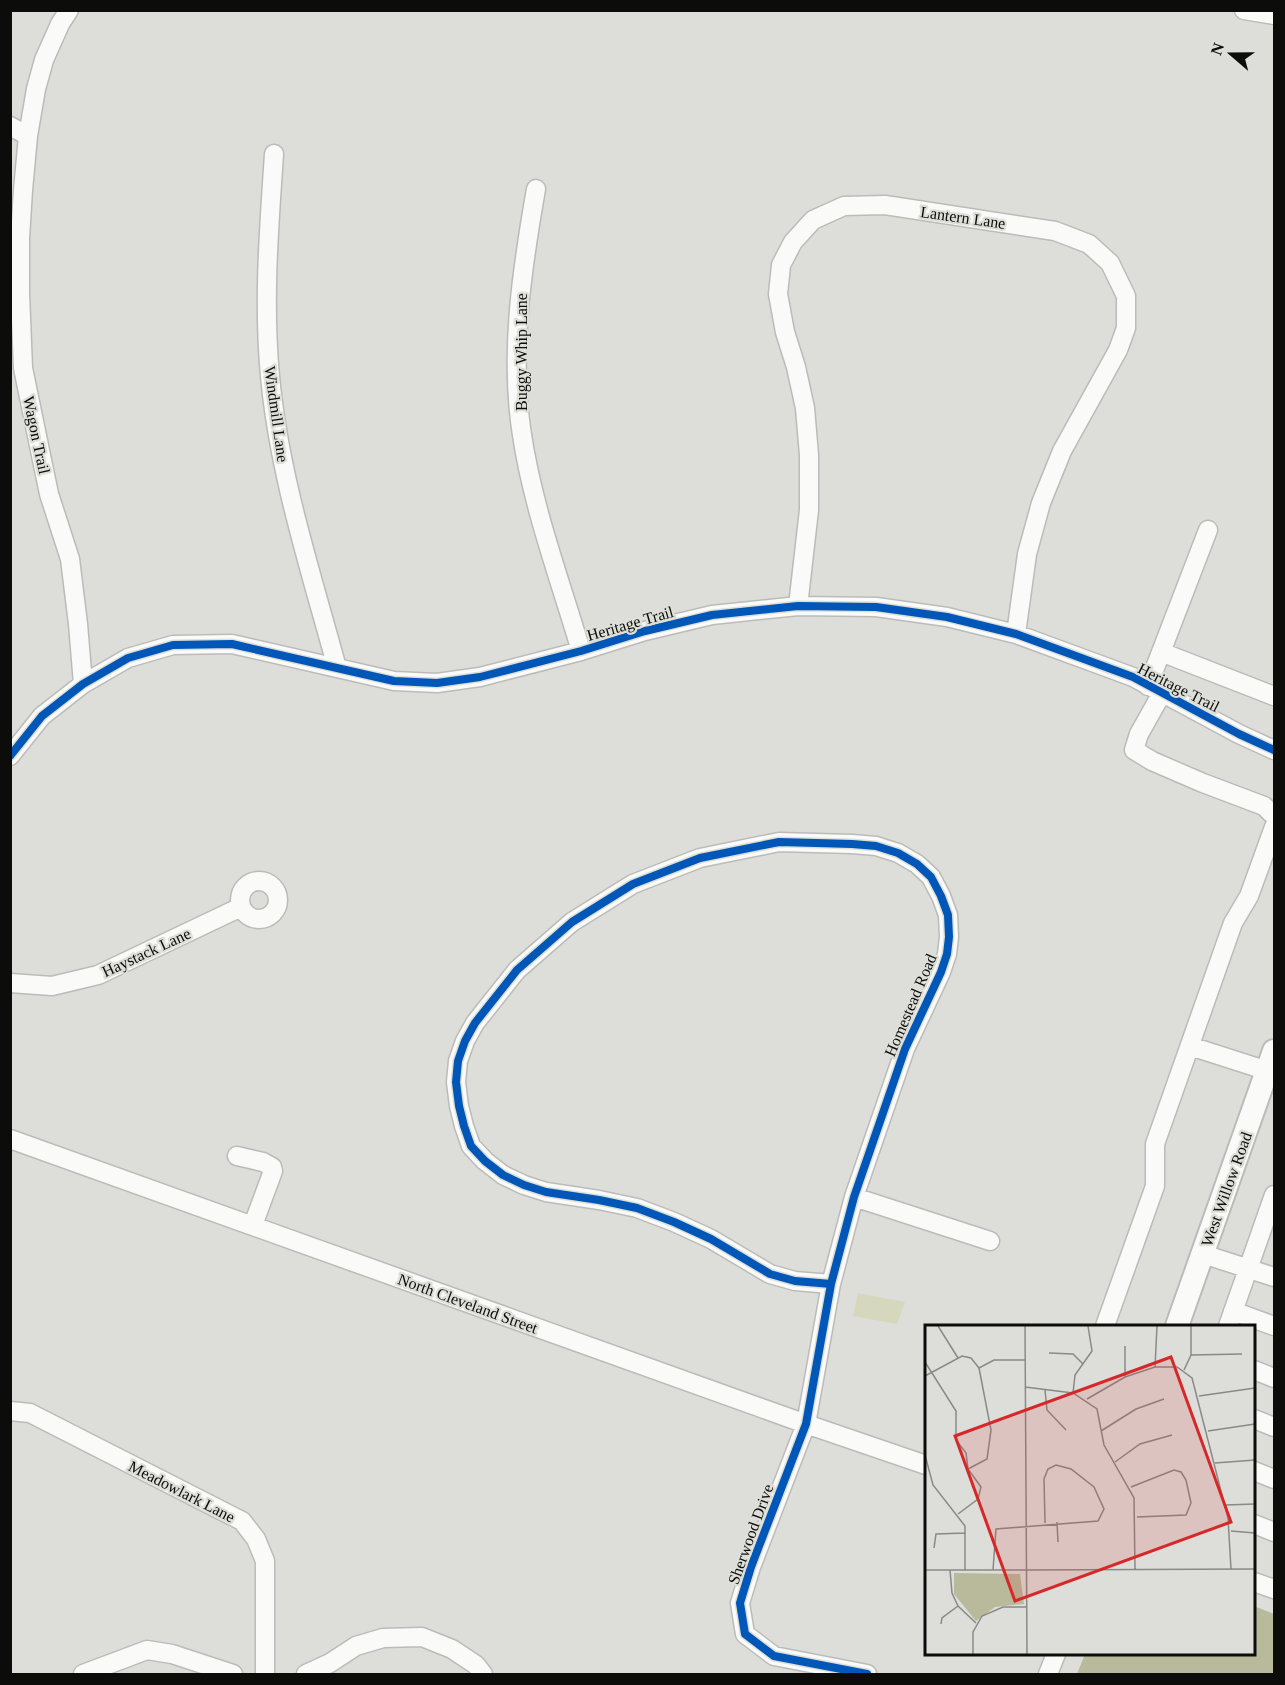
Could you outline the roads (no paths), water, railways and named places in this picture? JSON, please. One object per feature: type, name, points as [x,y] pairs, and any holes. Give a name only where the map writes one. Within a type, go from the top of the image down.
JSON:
[{"type":"main road","name":"West Willow Road","points":[[1177,1325],[1271,1061]]},
{"type":"street","name":"Wagon Trail","points":[[69,10],[44,60],[36,89],[28,136],[20,238],[17,366],[50,494],[70,559],[83,684]]},
{"type":"street","points":[[1244,10],[1275,15]]},
{"type":"street","points":[[10,126],[28,136]]},
{"type":"street","name":"Windmill Lane","points":[[274,154],[268,244],[267,311],[270,376],[280,446],[291,500],[337,668]]},
{"type":"street","name":"Buggy Whip Lane","points":[[536,189],[520,292],[517,375],[521,433],[531,483],[582,651]]},
{"type":"street","name":"Lantern Lane","points":[[798,606],[809,510],[809,455],[805,408],[796,367],[784,332],[778,294],[781,265],[793,242],[813,220],[844,206],[885,205],[1055,231],[1089,244],[1110,263],[1126,296],[1126,328],[1119,350],[1062,451],[1041,503],[1027,554],[1016,634]]},
{"type":"street","points":[[1208,530],[1161,652],[1155,690],[1134,750],[1172,770],[1264,806],[1275,816]]},
{"type":"street","name":"Heritage Trail","points":[[10,756],[42,716],[83,684],[128,658],[173,645],[232,644],[394,681],[437,683],[480,677],[582,651],[645,631],[712,615],[798,606],[876,607],[947,617],[1016,634],[1132,677],[1239,734],[1274,748]]},
{"type":"street","points":[[1161,652],[1275,696]]},
{"type":"street","points":[[1105,1325],[1155,1186],[1155,1144],[1233,923],[1249,896],[1275,827]]},
{"type":"street","name":"Homestead Road","points":[[806,1424],[831,1284],[854,1197],[905,1049],[942,972],[949,937],[948,915],[931,877],[917,864],[876,846],[779,842],[700,858],[633,884],[572,922],[517,970],[475,1023],[458,1061],[456,1082],[459,1106],[471,1146],[485,1161],[524,1185],[546,1192],[637,1208],[711,1239],[770,1275],[795,1281],[831,1284]]},
{"type":"street","name":"Haystack Lane","points":[[10,983],[52,986],[98,975],[241,907]]},
{"type":"street","points":[[1190,1046],[1271,1061]]},
{"type":"street","name":"North Cleveland Street","points":[[10,1139],[806,1424],[925,1464]]},
{"type":"street","points":[[237,1156],[263,1162],[272,1167],[273,1171],[253,1226]]},
{"type":"street","points":[[1275,1195],[1269,1226],[1248,1268],[1231,1319],[1275,1326]]},
{"type":"street","points":[[854,1197],[990,1241]]},
{"type":"street","points":[[1203,1254],[1275,1277]]},
{"type":"street","points":[[1255,1370],[1275,1378]]},
{"type":"street","name":"Meadowlark Lane","points":[[10,1411],[30,1413],[242,1521],[256,1539],[265,1561],[265,1674]]},
{"type":"street","points":[[1255,1419],[1275,1427]]},
{"type":"street","name":"Sherwood Drive","points":[[806,1424],[751,1567],[740,1604],[745,1634],[774,1656],[867,1674]]},
{"type":"street","points":[[1255,1471],[1275,1479]]},
{"type":"street","points":[[1255,1524],[1275,1532]]},
{"type":"street","points":[[1255,1582],[1275,1589]]},
{"type":"street","points":[[306,1674],[330,1663],[356,1646],[383,1638],[422,1637],[452,1649],[476,1665],[483,1674]]},
{"type":"street","points":[[83,1674],[147,1650],[172,1654],[233,1674]]},
{"type":"street","points":[[1048,1674],[1055,1655]]}]
